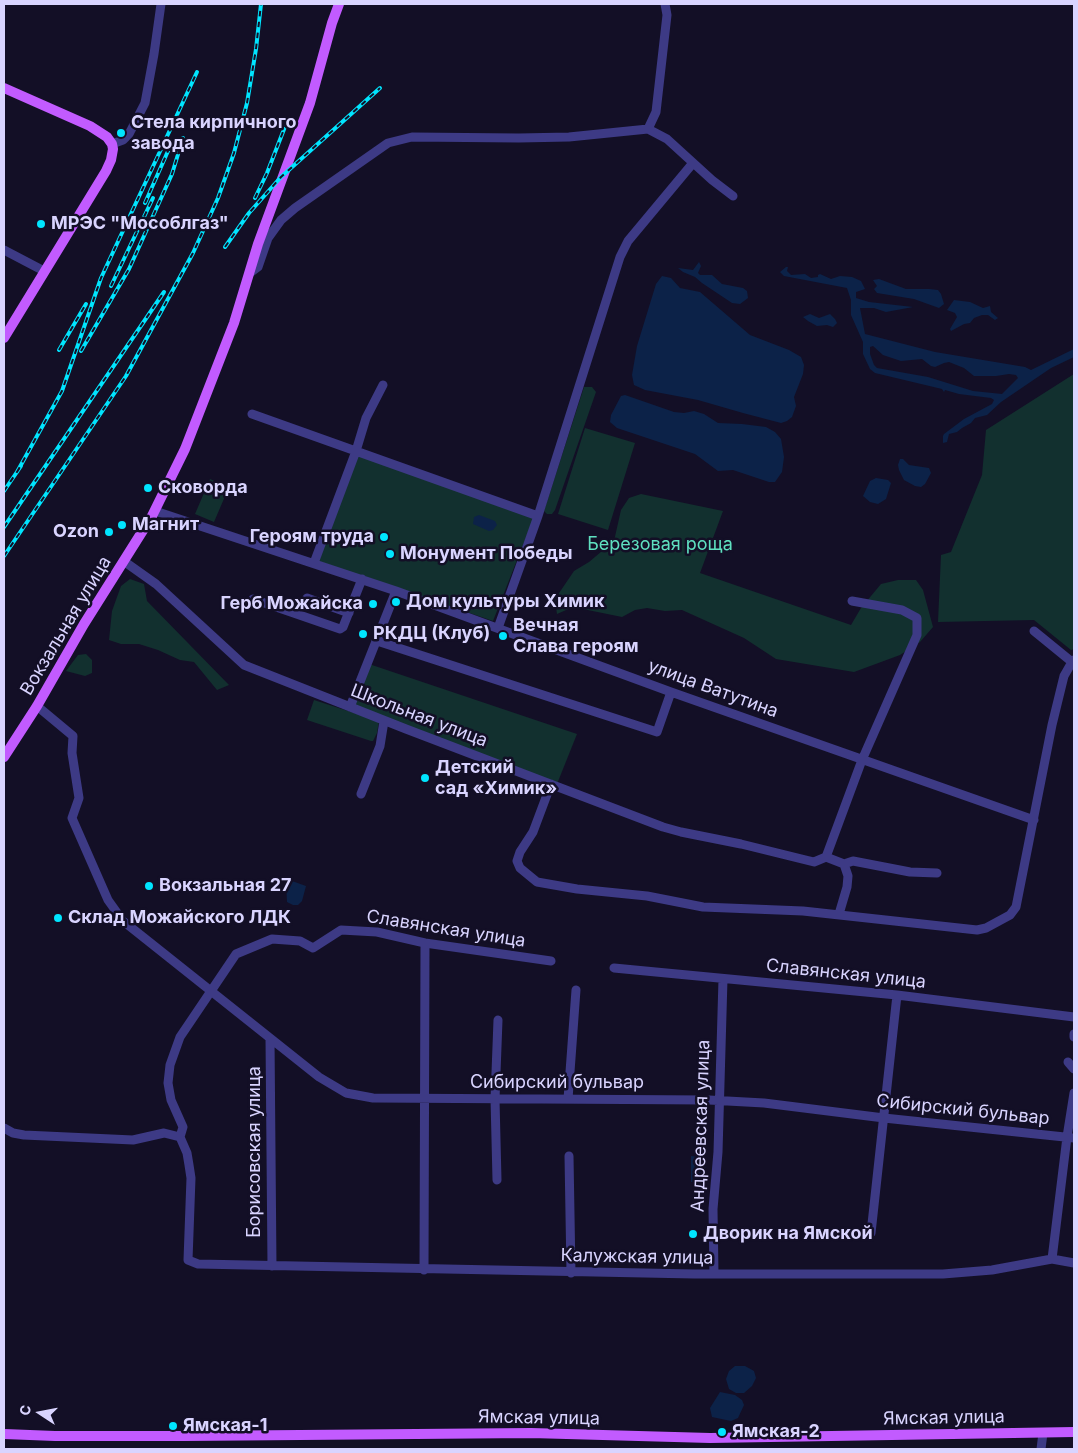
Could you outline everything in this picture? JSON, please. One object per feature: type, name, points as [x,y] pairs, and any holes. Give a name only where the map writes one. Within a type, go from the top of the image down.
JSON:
[{"type":"main road","name":"Вокзальная улица","points":[[4,757],[155,511],[185,449],[234,324],[279,184],[310,104],[332,23],[340,4]]},
{"type":"main road","points":[[4,88],[104,134],[112,144],[113,152],[106,171],[4,338]]},
{"type":"main road","name":"Ямская улица","points":[[4,1434],[185,1436],[530,1433],[710,1438],[1074,1432]]},
{"type":"street","points":[[112,144],[123,140],[129,134],[145,103],[161,4]]},
{"type":"street","points":[[648,129],[656,112],[667,15],[665,4]]},
{"type":"street","points":[[250,273],[258,267],[268,238],[281,220],[295,208],[388,143],[412,137],[519,138],[648,129],[666,139],[733,196]]},
{"type":"street","points":[[498,628],[538,516],[620,257],[628,241],[693,162]]},
{"type":"street","points":[[4,250],[44,271]]},
{"type":"street","points":[[314,563],[356,451],[366,418],[383,384]]},
{"type":"street","points":[[252,414],[538,516]]},
{"type":"street","name":"улица Ватутина","points":[[155,511],[362,579],[672,692],[1034,820]]},
{"type":"street","name":"Школьная улица","points":[[125,562],[156,584],[244,664],[384,721],[681,832],[740,844],[806,861],[814,862],[826,857],[844,864],[853,861],[910,872],[937,873]]},
{"type":"street","points":[[253,599],[338,630],[343,627],[362,579]]},
{"type":"street","points":[[350,707],[396,591]]},
{"type":"street","points":[[307,598],[349,613]]},
{"type":"street","points":[[826,857],[862,760],[917,635],[917,618],[902,610],[852,601]]},
{"type":"street","points":[[551,784],[533,832],[517,860],[520,868],[537,882],[577,889],[646,896],[703,907],[839,914],[977,930],[993,925],[1010,915],[1016,907],[1052,725],[1064,676],[1073,661],[1034,631]]},
{"type":"street","points":[[377,641],[657,732],[672,692]]},
{"type":"street","name":"Сибирский бульвар","points":[[37,706],[73,736],[72,754],[79,798],[72,818],[108,900],[123,921],[319,1077],[346,1092],[373,1098],[495,1098],[764,1103],[884,1118],[1070,1137]]},
{"type":"street","points":[[361,794],[380,746],[384,721]]},
{"type":"street","points":[[839,914],[847,888],[848,876],[844,864]]},
{"type":"street","name":"Славянская улица","points":[[198,1264],[188,1260],[191,1178],[187,1153],[180,1137],[183,1127],[171,1100],[168,1082],[170,1065],[180,1037],[236,954],[272,939],[300,941],[313,948],[341,930],[377,932],[425,943],[551,961]]},
{"type":"street","points":[[424,1270],[425,943]]},
{"type":"street","name":"Славянская улица","points":[[614,968],[897,995],[1074,1016]]},
{"type":"street","name":"Андреевская улица","points":[[714,1274],[713,1209],[718,1152],[723,979]]},
{"type":"street","points":[[568,1099],[576,990]]},
{"type":"street","points":[[870,1233],[897,995]]},
{"type":"street","points":[[497,1180],[495,1098],[498,1020]]},
{"type":"street","name":"Борисовская улица","points":[[270,1038],[272,1266]]},
{"type":"street","points":[[1052,1259],[1070,1137],[1074,1092]]},
{"type":"street","points":[[4,1128],[13,1133],[24,1135],[133,1140],[164,1133],[180,1137]]},
{"type":"street","points":[[569,1156],[570,1273]]},
{"type":"street","name":"Калужская улица","points":[[198,1264],[570,1273],[944,1274],[992,1270],[1052,1259],[1074,1263]]},
{"type":"street","points":[[1041,1449],[1043,1433]]},
{"type":"green space","points":[[1074,374],[1074,649],[1071,650],[1034,620],[938,622],[941,555],[951,552],[982,475],[986,430]]},
{"type":"green space","points":[[584,387],[592,387],[596,392],[555,510],[552,514],[547,514],[544,511]]},
{"type":"green space","points":[[585,428],[635,443],[608,530],[558,514]]},
{"type":"green space","points":[[358,455],[534,517],[493,621],[318,561]]},
{"type":"green space","points":[[210,479],[229,487],[214,522],[195,514]]},
{"type":"green space","name":"Березовая роща","points":[[641,494],[723,511],[700,573],[851,625],[861,608],[881,584],[898,580],[916,580],[923,590],[933,627],[920,642],[900,655],[854,672],[776,659],[744,638],[682,610],[665,611],[647,608],[635,610],[622,617],[573,607],[557,614],[555,599],[574,571],[589,562],[614,541],[621,510],[629,498]]},
{"type":"green space","points":[[130,579],[144,584],[147,601],[229,685],[217,690],[194,662],[180,660],[139,644],[121,644],[109,640],[112,611],[121,586]]},
{"type":"green space","points":[[86,654],[92,660],[92,673],[85,676],[66,671],[78,655]]},
{"type":"green space","points":[[369,664],[577,734],[557,784],[351,706]]},
{"type":"green space","points":[[314,700],[379,721],[377,733],[373,741],[307,720]]},
{"type":"water","points":[[699,262],[701,266],[698,273],[700,275],[712,275],[722,284],[743,288],[747,291],[748,298],[740,304],[732,303],[695,277],[678,268],[693,270]]},
{"type":"water","points":[[788,267],[787,271],[791,275],[805,274],[811,278],[818,277],[820,274],[831,279],[840,276],[852,277],[861,281],[865,289],[856,292],[856,298],[869,302],[913,307],[886,312],[874,308],[860,308],[865,334],[935,352],[1025,367],[1031,370],[1074,349],[1074,357],[1051,368],[1001,402],[987,415],[975,418],[957,432],[949,434],[947,442],[943,443],[944,434],[964,419],[992,404],[994,400],[945,390],[944,392],[942,389],[875,373],[870,369],[863,354],[863,342],[851,315],[851,300],[847,288],[784,276],[780,272]],"holes":[[[873,346],[883,355],[901,361],[922,359],[935,367],[949,362],[964,368],[974,376],[1009,374],[1016,375],[1018,378],[1002,394],[973,391],[928,377],[877,368],[870,354],[870,347]]]},
{"type":"water","points":[[662,276],[671,278],[680,288],[700,292],[750,335],[789,350],[801,357],[804,365],[803,374],[794,397],[796,406],[792,417],[781,423],[698,400],[645,390],[634,385],[632,375],[637,346],[656,284]]},
{"type":"water","points":[[879,279],[906,289],[938,290],[944,304],[939,308],[914,299],[877,293],[874,289],[877,286],[873,280]]},
{"type":"water","points":[[954,300],[970,302],[983,308],[990,306],[991,312],[998,318],[995,320],[988,315],[982,315],[974,318],[970,323],[951,331],[950,329],[957,317],[955,313],[947,310]]},
{"type":"water","points":[[810,314],[819,318],[830,314],[837,323],[833,327],[827,325],[817,326],[803,317]]},
{"type":"water","points":[[625,395],[674,412],[694,411],[704,414],[718,423],[766,427],[775,432],[781,439],[784,457],[782,472],[775,482],[769,482],[733,470],[718,471],[695,454],[617,428],[610,422],[611,415],[621,396]]},
{"type":"water","points":[[900,459],[903,459],[909,465],[929,468],[931,473],[925,484],[921,487],[915,486],[904,480],[898,465]]},
{"type":"water","points":[[876,478],[888,480],[891,483],[886,499],[878,504],[870,502],[863,496],[870,481]]},
{"type":"water","points":[[479,515],[495,521],[497,525],[493,530],[489,531],[473,524],[474,517]]},
{"type":"water","points":[[292,881],[306,886],[302,901],[298,905],[287,902],[286,883]]},
{"type":"water","points":[[691,1156],[706,1158],[705,1182],[691,1182]]},
{"type":"water","points":[[735,1366],[745,1366],[754,1371],[756,1378],[752,1386],[744,1393],[736,1393],[729,1389],[726,1379],[729,1371]]},
{"type":"water","points":[[720,1392],[735,1395],[742,1400],[744,1405],[738,1418],[731,1421],[712,1417],[710,1408]]},
{"type":"railway","points":[[4,556],[126,376],[193,253],[218,198],[234,153],[247,103],[261,4]]},
{"type":"railway","points":[[17,472],[62,391],[101,278],[197,72]]},
{"type":"railway","points":[[225,247],[249,213],[281,177],[380,88]]},
{"type":"railway","points":[[255,198],[288,119]]},
{"type":"railway","points":[[81,351],[129,269],[172,174],[183,138]]},
{"type":"railway","points":[[145,203],[172,142]]},
{"type":"railway","points":[[111,286],[153,198]]},
{"type":"railway","points":[[4,527],[164,292]]},
{"type":"railway","points":[[59,350],[86,304]]},
{"type":"railway","points":[[4,491],[21,466]]},
{"type":"place","name":"Стела кирпичного завода","points":[[121,133]]},
{"type":"place","name":"МРЭС \"Мособлгаз\"","points":[[41,224]]},
{"type":"place","name":"Сковорда","points":[[148,488]]},
{"type":"place","name":"Магнит","points":[[122,525]]},
{"type":"place","name":"Ozon","points":[[109,532]]},
{"type":"place","name":"Героям труда","points":[[384,537]]},
{"type":"place","name":"Монумент Победы","points":[[390,554]]},
{"type":"place","name":"Дом культуры Химик","points":[[396,602]]},
{"type":"place","name":"Герб Можайска","points":[[373,604]]},
{"type":"place","name":"РКДЦ (Клуб)","points":[[363,634]]},
{"type":"place","name":"Вечная Слава героям","points":[[503,636]]},
{"type":"place","name":"Детский сад «Химик»","points":[[425,778]]},
{"type":"place","name":"Вокзальная 27","points":[[149,886]]},
{"type":"place","name":"Склад Можайского ЛДК","points":[[58,918]]},
{"type":"place","name":"Дворик на Ямской","points":[[693,1234]]},
{"type":"place","name":"Ямская-1","points":[[173,1426]]},
{"type":"place","name":"Ямская-2","points":[[722,1432]]}]
